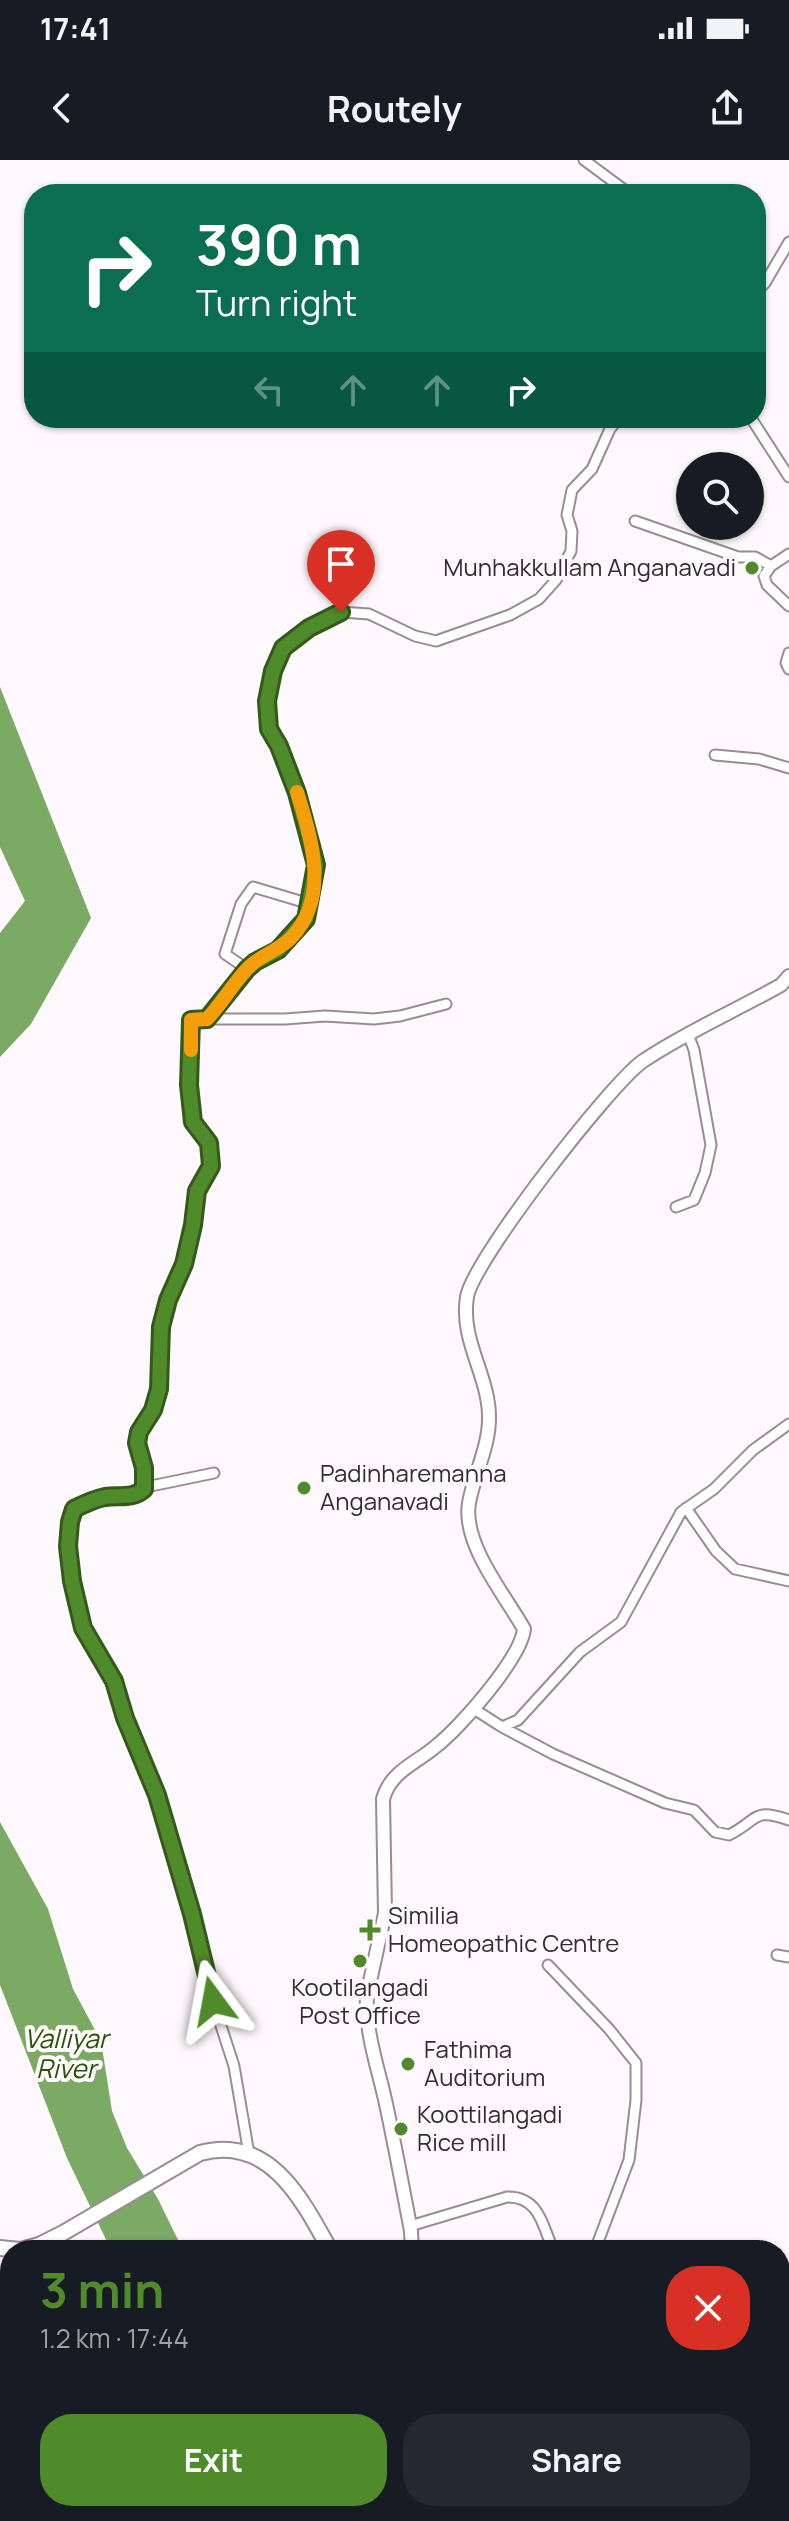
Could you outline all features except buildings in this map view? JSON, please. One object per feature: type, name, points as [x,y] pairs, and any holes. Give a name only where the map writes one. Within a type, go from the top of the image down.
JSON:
[{"type":"highway","points":[[49,2240],[200,2153],[217,2148],[259,2157],[293,2189],[324,2240]]},
{"type":"main road","points":[[411,2240],[366,2012],[385,1913],[383,1799],[396,1775],[436,1747],[474,1709],[519,1648],[524,1629],[475,1544],[470,1524],[469,1504],[481,1465],[489,1415],[487,1397],[467,1332],[467,1293],[475,1274],[501,1236],[599,1105],[641,1063],[688,1034],[781,985],[789,976]]},
{"type":"street","points":[[584,160],[616,184]]},
{"type":"street","points":[[766,277],[789,242]]},
{"type":"street","points":[[207,1019],[247,969],[278,950],[292,937],[306,919],[310,904],[316,865],[311,842],[297,793],[269,729],[267,701],[273,671],[283,648],[309,628],[341,612],[369,614],[415,636],[436,641],[510,615],[539,599],[556,580],[571,551],[572,531],[567,515],[572,490],[592,469],[611,428]]},
{"type":"street","points":[[757,428],[789,477]]},
{"type":"street","points":[[635,521],[738,557],[755,557],[771,566]]},
{"type":"street","points":[[789,554],[771,566],[764,576],[767,585],[789,606]]},
{"type":"street","points":[[789,653],[786,663],[789,669]]},
{"type":"street","points":[[715,755],[759,759],[789,768]]},
{"type":"street","points":[[247,969],[225,954],[241,904],[253,887],[310,904]]},
{"type":"street","points":[[144,1489],[144,1468],[137,1443],[139,1432],[153,1410],[159,1389],[161,1327],[168,1300],[184,1264],[197,1191],[211,1166],[209,1143],[193,1122],[189,1085],[191,1020],[325,1016],[374,1019],[446,1004]]},
{"type":"street","points":[[676,1207],[694,1200],[705,1173],[711,1145],[694,1050],[688,1034]]},
{"type":"street","points":[[502,1727],[518,1720],[580,1652],[621,1622],[681,1512],[714,1489],[753,1450],[789,1424]]},
{"type":"street","points":[[214,1473],[151,1486],[137,1495],[88,1502],[74,1509],[68,1546],[83,1628],[114,1681],[125,1718],[162,1809],[213,2001],[234,2066],[249,2154]]},
{"type":"street","points":[[686,1508],[716,1551],[735,1569],[789,1581]]},
{"type":"street","points":[[474,1709],[553,1754],[665,1803],[694,1810],[715,1832],[729,1835],[754,1817],[766,1813],[789,1820]]},
{"type":"street","points":[[777,1955],[789,1957]]},
{"type":"street","points":[[548,1965],[609,2029],[636,2063],[636,2100],[629,2160],[599,2240]]},
{"type":"street","points":[[410,2226],[507,2197],[517,2197],[532,2205],[543,2221],[550,2240]]},
{"type":"water","points":[[0,687],[91,918],[31,1024],[0,1057],[0,933],[25,901],[0,847]]},
{"type":"water","name":"Valliyar River","points":[[0,1822],[48,1909],[73,1989],[101,2041],[112,2111],[127,2148],[178,2240],[106,2240],[67,2158],[0,1985]]},
{"type":"slow traffic","points":[[191,1050],[191,1020],[207,1019],[247,969],[278,950],[306,919],[316,865],[297,792]]},
{"type":"place","name":"Munhakkullam Anganavadi","points":[[752,568]]},
{"type":"place","name":"Padinharemanna Anganavadi","points":[[304,1488]]},
{"type":"place","name":"Similia Homeopathic Centre","points":[[370,1930]]},
{"type":"place","name":"Kootilangadi Post Office","points":[[360,1961]]},
{"type":"place","name":"Fathima Auditorium","points":[[408,2064]]},
{"type":"place","name":"Koottilangadi Rice mill","points":[[401,2129]]},
{"type":"route","points":[[213,2001],[192,1914],[157,1795],[125,1718],[114,1681],[83,1628],[72,1581],[68,1546],[70,1522],[74,1509],[88,1502],[137,1495],[144,1489],[144,1468],[137,1443],[139,1432],[153,1410],[159,1389],[161,1327],[168,1300],[184,1264],[197,1191],[211,1166],[209,1143],[193,1122],[189,1085],[193,1038],[191,1020],[207,1019],[247,969],[278,950],[306,919],[316,865],[297,793],[269,729],[267,701],[273,671],[283,648],[309,628],[341,612]]}]
